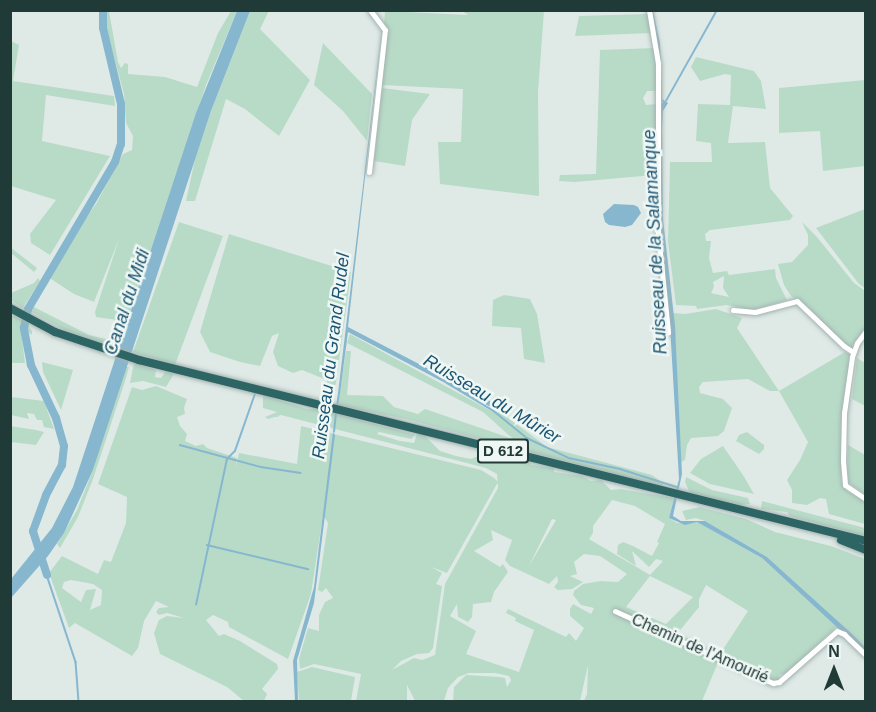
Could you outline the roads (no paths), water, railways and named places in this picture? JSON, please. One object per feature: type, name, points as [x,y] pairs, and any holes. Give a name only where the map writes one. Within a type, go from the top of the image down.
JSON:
[{"type":"highway","name":"D 612","points":[[19,312],[73,338],[139,360],[785,522],[866,540]]},
{"type":"highway","name":"D 612","points":[[785,522],[866,550]]},
{"type":"street","points":[[369,172],[383,25],[370,10]]},
{"type":"street","points":[[649,10],[657,55],[658,233],[668,332]]},
{"type":"street","points":[[733,310],[755,312],[797,301],[853,352]]},
{"type":"street","points":[[866,331],[853,352],[844,413],[843,481],[848,488],[866,499]]},
{"type":"street","name":"Chemin de l'Amourié","points":[[615,610],[773,683],[779,682],[837,631],[844,634],[866,655]]},
{"type":"water","points":[[237,11],[250,11],[211,111],[93,470],[64,533],[48,556],[11,598],[11,579],[52,528],[73,487],[196,113]]},
{"type":"water","points":[[384,11],[348,327],[490,401],[491,407],[348,332],[340,393],[338,393]]},
{"type":"water","points":[[650,11],[653,11],[660,43],[662,99],[668,103],[663,111],[662,128],[663,219],[675,326],[682,474],[673,516],[681,521],[705,521],[767,557],[852,634],[865,647],[865,653],[762,558],[697,522],[685,525],[669,518],[679,479],[670,326],[659,235],[659,105],[663,102],[659,100],[658,53]]},
{"type":"water","points":[[614,204],[634,205],[641,213],[632,225],[625,227],[609,225],[605,222],[603,214]]},
{"type":"water","points":[[333,432],[335,435],[314,603],[297,660],[298,701],[295,701],[293,661],[314,587]]},
{"type":"waterway","points":[[47,575],[33,531],[46,495],[62,465],[64,446],[56,418],[31,365],[24,328],[28,309],[115,162],[121,144],[121,104],[103,28],[103,10]]},
{"type":"waterway","name":"Ruisseau de la Salamanque","points":[[666,101],[717,10]]},
{"type":"waterway","name":"Ruisseau du Mûrier","points":[[447,383],[494,411],[527,438],[569,458],[620,469],[677,487]]},
{"type":"waterway","points":[[196,605],[227,459],[235,451],[256,391]]},
{"type":"waterway","name":"Ruisseau du Grand Rudel","points":[[337,406],[339,393]]},
{"type":"waterway","name":"Ruisseau du Grand Rudel","points":[[334,432],[336,413]]},
{"type":"waterway","points":[[180,445],[261,467],[301,473]]},
{"type":"waterway","points":[[207,545],[308,569]]},
{"type":"waterway","points":[[47,575],[76,662],[79,702]]},
{"type":"water label","name":"Canal du Midi","points":[[127,302]]}]
